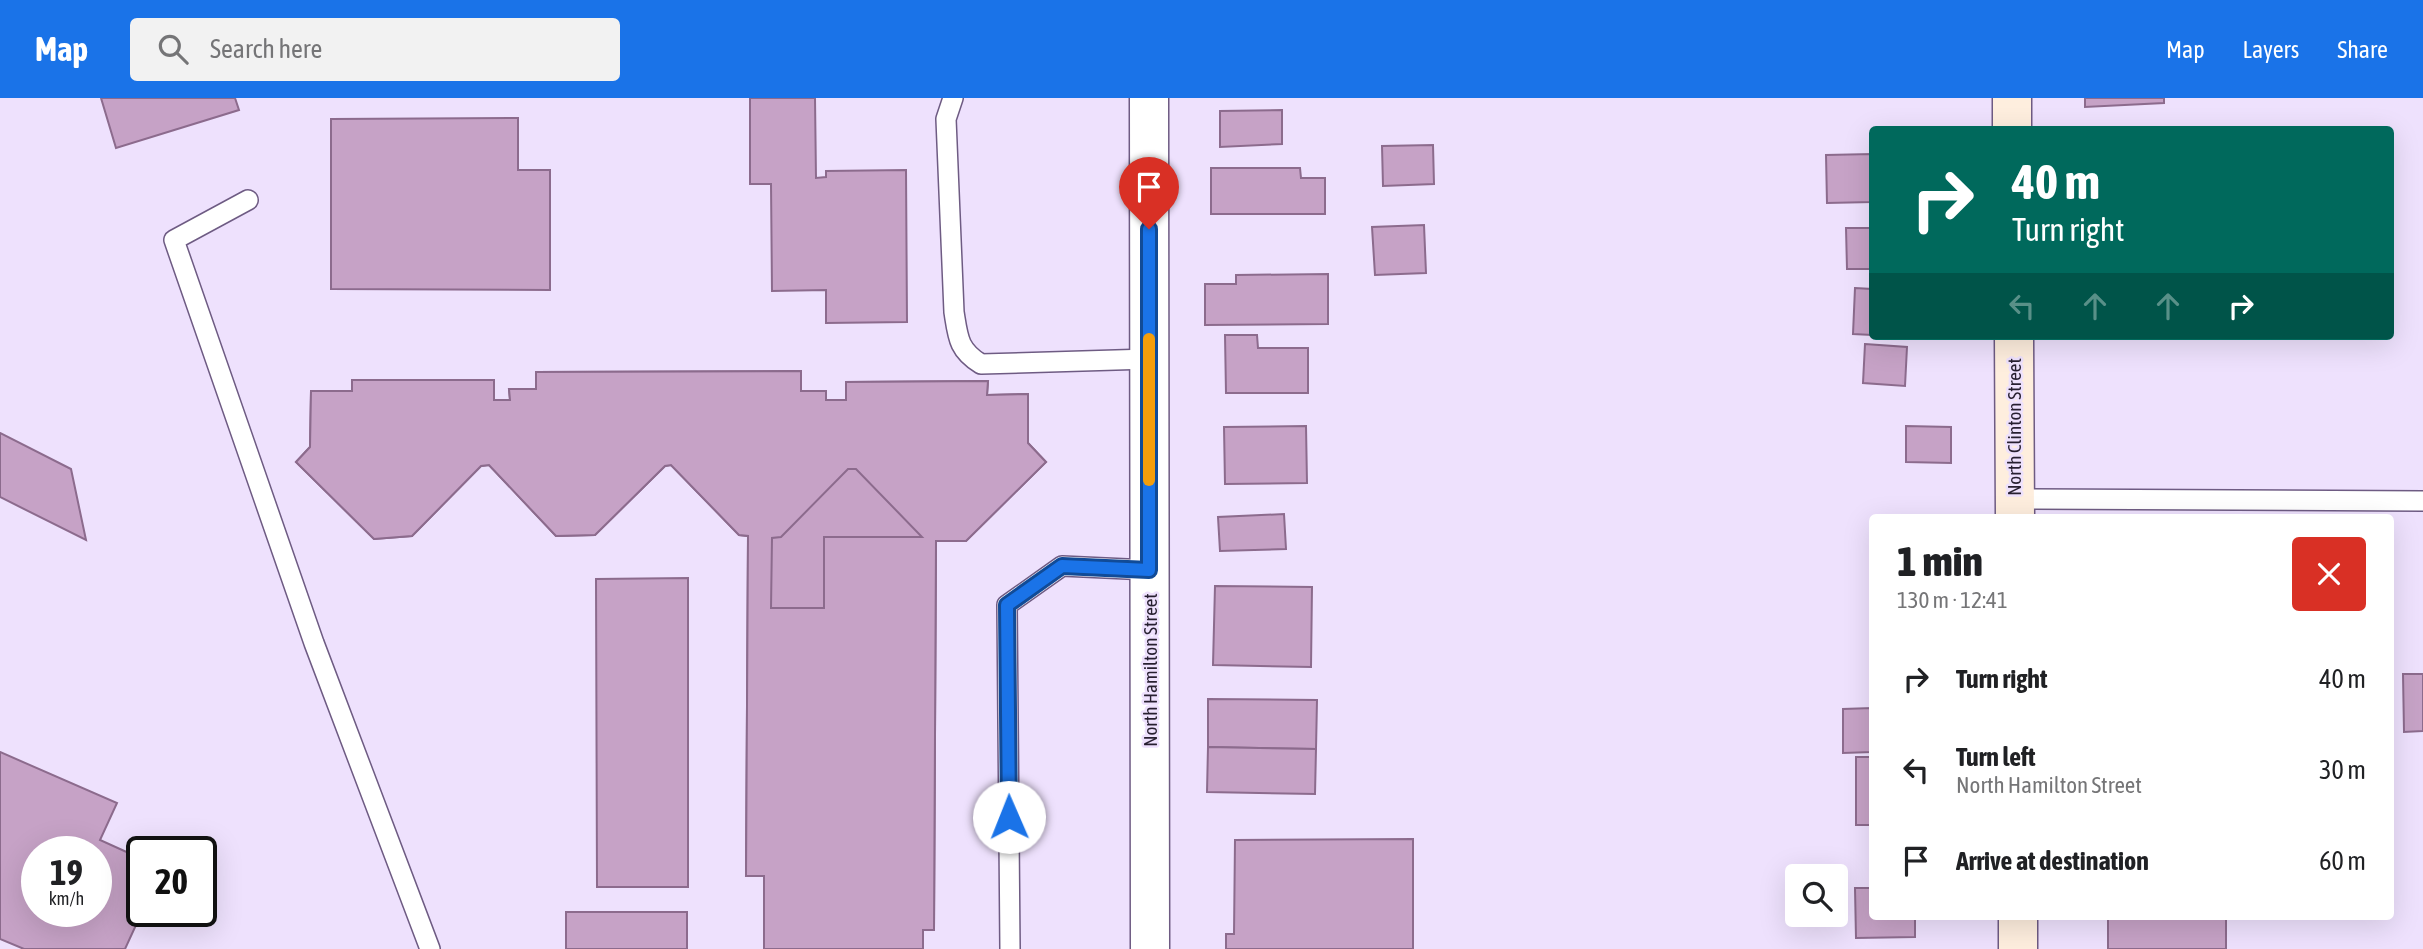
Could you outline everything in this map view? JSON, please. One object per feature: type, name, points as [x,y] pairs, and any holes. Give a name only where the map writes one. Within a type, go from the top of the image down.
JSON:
[{"type":"street","name":"North Hamilton Street","points":[[1149,98],[1150,949]]},
{"type":"street","points":[[2012,98],[2012,126]]},
{"type":"street","name":"North Clinton Street","points":[[2014,340],[2015,509]]},
{"type":"street","points":[[2018,920],[2018,949]]},
{"type":"lane","points":[[953,98],[946,119],[954,312],[959,340],[966,355],[981,364],[1149,359]]},
{"type":"lane","points":[[248,200],[174,240],[314,643],[430,949]]},
{"type":"lane","points":[[2015,509],[2423,501]]},
{"type":"lane","points":[[1010,949],[1007,605],[1062,566],[1149,570]]},
{"type":"building","points":[[101,98],[235,98],[239,110],[116,148]]},
{"type":"building","points":[[750,98],[815,98],[816,178],[826,177],[826,171],[906,170],[907,322],[826,323],[826,290],[772,291],[771,184],[750,184]]},
{"type":"building","points":[[2085,98],[2164,98],[2164,103],[2085,107]]},
{"type":"building","points":[[1282,110],[1282,144],[1220,147],[1220,111]]},
{"type":"building","points":[[518,118],[518,170],[550,170],[550,290],[331,289],[331,119]]},
{"type":"building","points":[[1433,145],[1434,184],[1383,186],[1382,146]]},
{"type":"building","points":[[1869,154],[1869,202],[1827,203],[1826,155]]},
{"type":"building","points":[[1211,168],[1300,168],[1301,178],[1325,178],[1325,214],[1211,214]]},
{"type":"building","points":[[1424,225],[1426,273],[1375,275],[1372,227]]},
{"type":"building","points":[[1846,228],[1869,228],[1869,269],[1847,269]]},
{"type":"building","points":[[1328,274],[1328,324],[1205,325],[1205,284],[1236,284],[1236,275]]},
{"type":"building","points":[[1855,288],[1869,289],[1869,335],[1853,334]]},
{"type":"building","points":[[1225,335],[1257,335],[1258,348],[1308,348],[1308,393],[1226,393]]},
{"type":"building","points":[[1865,344],[1907,347],[1905,386],[1863,383]]},
{"type":"building","points":[[801,371],[801,391],[826,391],[826,400],[846,400],[846,382],[988,381],[987,395],[1028,394],[1028,443],[1046,462],[966,541],[936,541],[934,930],[923,930],[923,949],[764,949],[764,876],[746,876],[748,536],[739,535],[671,465],[665,466],[595,535],[556,536],[489,465],[481,466],[412,536],[374,539],[296,462],[310,447],[311,391],[352,391],[352,380],[494,380],[494,400],[510,400],[509,389],[536,389],[536,372]],"holes":[[[848,469],[856,469],[922,537],[824,537],[824,608],[771,608],[772,538],[781,537]]]},
{"type":"building","points":[[801,371],[801,391],[826,391],[826,400],[846,400],[846,382],[988,381],[987,395],[1028,394],[1028,443],[1046,462],[966,541],[936,541],[934,930],[923,930],[923,949],[764,949],[764,876],[746,876],[748,536],[739,535],[671,465],[665,466],[595,535],[556,536],[489,465],[481,466],[412,536],[374,539],[296,462],[310,447],[311,391],[352,391],[352,380],[494,380],[494,400],[510,400],[509,389],[536,389],[536,372]]},
{"type":"building","points":[[1306,426],[1307,483],[1225,484],[1224,427]]},
{"type":"building","points":[[1906,426],[1951,427],[1951,463],[1906,462]]},
{"type":"building","points":[[0,433],[71,469],[86,540],[0,497]]},
{"type":"building","points":[[848,469],[856,469],[922,537],[824,537],[824,608],[771,608],[772,538],[781,537]]},
{"type":"building","points":[[1284,514],[1286,549],[1220,551],[1218,517]]},
{"type":"building","points":[[688,578],[688,887],[597,887],[596,579]]},
{"type":"building","points":[[1215,586],[1312,587],[1311,667],[1213,665]]},
{"type":"building","points":[[2403,674],[2423,674],[2423,731],[2404,732]]},
{"type":"building","points":[[1208,699],[1317,700],[1316,749],[1208,747]]},
{"type":"building","points":[[1869,708],[1869,752],[1843,753],[1843,709]]},
{"type":"building","points":[[1208,747],[1316,749],[1315,794],[1207,792]]},
{"type":"building","points":[[0,752],[117,803],[102,836],[21,836],[21,927],[112,927],[112,845],[126,852],[126,927],[135,927],[125,949],[24,949],[0,939]]},
{"type":"building","points":[[1856,757],[1869,757],[1869,825],[1856,825]]},
{"type":"building","points":[[1413,839],[1413,949],[1226,949],[1226,934],[1234,934],[1235,840]]},
{"type":"building","points":[[1855,888],[1869,888],[1869,920],[1915,920],[1915,937],[1856,938]]},
{"type":"building","points":[[566,912],[687,912],[687,949],[566,949]]},
{"type":"building","points":[[2108,920],[2226,920],[2226,949],[2108,949]]},
{"type":"slow traffic","points":[[1149,339],[1149,480]]},
{"type":"route","points":[[1009,817],[1007,605],[1062,566],[1149,570],[1149,229]]}]
